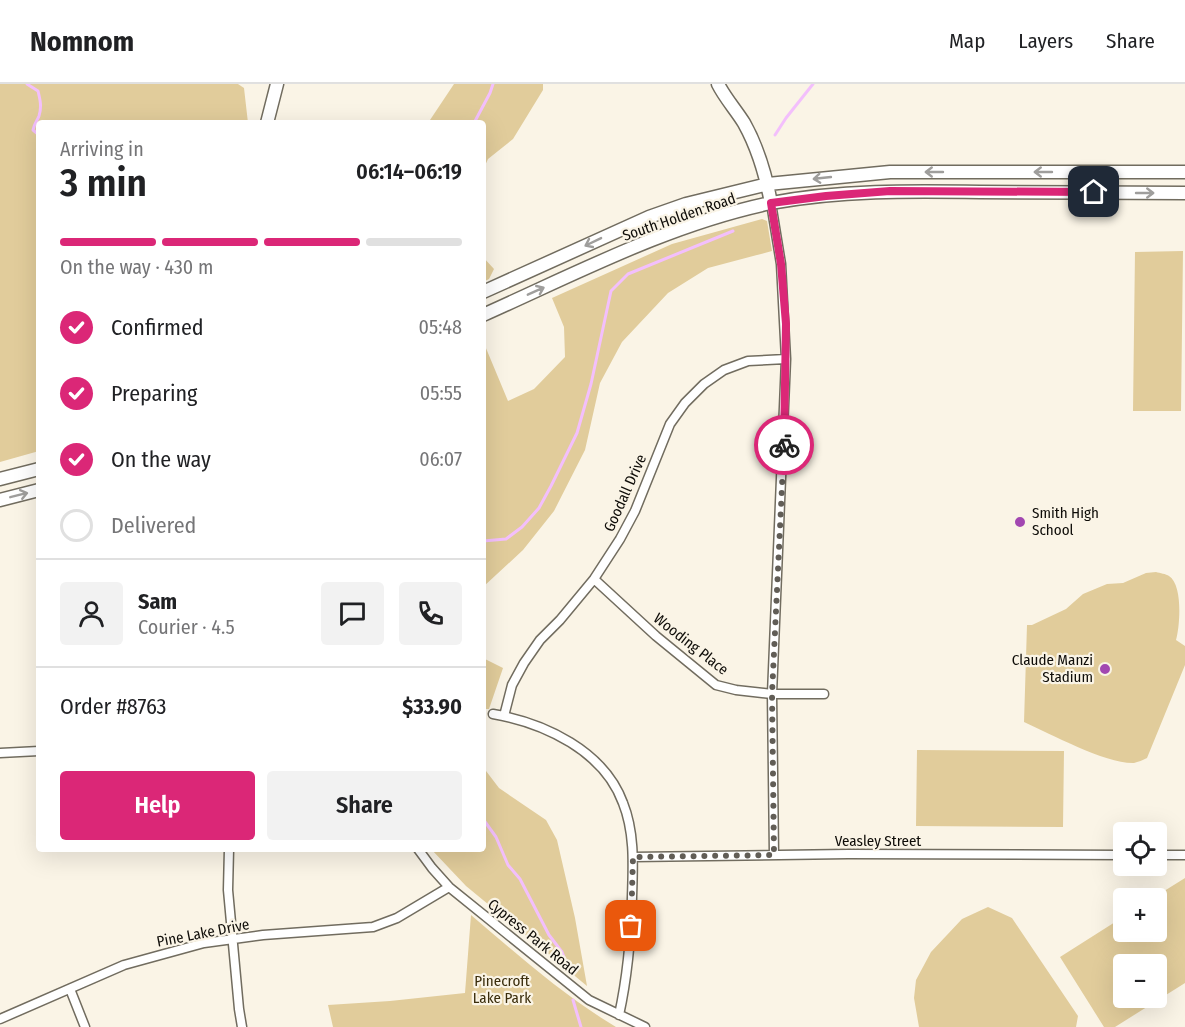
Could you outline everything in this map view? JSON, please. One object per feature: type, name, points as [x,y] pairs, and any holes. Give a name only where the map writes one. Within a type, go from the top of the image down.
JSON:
[{"type":"main road","points":[[268,120],[277,84]]},
{"type":"main road","points":[[718,84],[744,123],[759,156],[771,203]]},
{"type":"main road","name":"South Holden Road","points":[[486,291],[650,217],[686,204],[768,184],[890,172],[1185,172]]},
{"type":"main road","name":"South Holden Road","points":[[486,314],[657,237],[707,220],[771,203],[890,191],[1185,193]]},
{"type":"main road","points":[[0,479],[36,470]]},
{"type":"main road","points":[[0,500],[36,491]]},
{"type":"street","points":[[771,203],[781,264],[786,358],[772,694],[774,855]]},
{"type":"street","name":"Goodall Drive","points":[[504,716],[512,685],[524,663],[540,640],[560,620],[606,562],[635,511],[670,424],[685,403],[704,384],[724,370],[748,361],[786,358]]},
{"type":"street","name":"Wooding Place","points":[[594,579],[656,636],[716,685],[772,694],[824,694]]},
{"type":"street","points":[[493,714],[530,724],[574,744],[596,761],[611,780],[623,802],[630,826],[633,857],[631,949],[619,1015]]},
{"type":"street","points":[[0,753],[36,751]]},
{"type":"street","points":[[229,852],[228,890],[242,1027]]},
{"type":"street","name":"Cypress Park Road","points":[[420,852],[449,887],[589,1000],[645,1027]]},
{"type":"street","name":"Veasley Street","points":[[633,857],[1113,855]]},
{"type":"street","points":[[1167,855],[1185,855]]},
{"type":"street","name":"Pine Lake Drive","points":[[0,1019],[124,965],[204,943],[232,938],[373,927],[397,918],[449,887]]},
{"type":"street","points":[[70,989],[85,1027]]},
{"type":"green space","points":[[0,84],[238,84],[244,88],[248,120],[36,120],[36,452],[0,462]]},
{"type":"green space","points":[[454,84],[543,84],[543,90],[513,139],[488,159],[486,163],[486,120],[430,120]]},
{"type":"green space","points":[[762,219],[767,221],[772,251],[708,268],[668,293],[622,342],[600,383],[585,450],[554,511],[523,550],[486,584],[486,348],[508,401],[534,389],[565,357],[564,327],[552,298],[672,244]]},
{"type":"green space","points":[[1183,251],[1181,411],[1133,411],[1135,252]]},
{"type":"green space","points":[[486,260],[494,269],[486,280]]},
{"type":"green space","name":"Claude Manzi Stadium","points":[[1156,572],[1169,576],[1177,588],[1179,625],[1176,640],[1185,646],[1185,665],[1147,758],[1134,763],[1109,759],[1024,722],[1027,625],[1032,625],[1066,609],[1083,594],[1107,584],[1123,583],[1146,573]]},
{"type":"green space","points":[[486,660],[503,668],[489,709],[486,709]]},
{"type":"green space","points":[[917,750],[1064,751],[1063,827],[916,826]]},
{"type":"green space","points":[[486,771],[499,788],[546,820],[557,840],[575,918],[587,986],[466,886],[434,852],[486,852]]},
{"type":"green space","points":[[1185,878],[1185,983],[1167,994],[1167,954],[1113,954],[1113,1008],[1145,1008],[1115,1027],[1104,1027],[1060,957],[1113,923],[1113,942],[1167,942],[1167,889]]},
{"type":"green space","points":[[988,907],[1012,918],[1078,1016],[1076,1027],[919,1027],[914,998],[916,980],[931,952],[962,919]]},
{"type":"green space","name":"Pinecroft Lake Park","points":[[471,915],[560,988],[616,1027],[333,1027],[328,1005],[465,993]]},
{"type":"waterway","points":[[27,84],[39,94],[40,113],[37,120]]},
{"type":"waterway","points":[[476,120],[493,84]]},
{"type":"waterway","points":[[775,135],[813,84]]},
{"type":"waterway","points":[[36,122],[33,130],[36,132]]},
{"type":"waterway","points":[[486,541],[506,539],[522,527],[539,508],[551,486],[577,433],[591,384],[611,291],[628,274],[733,231]]},
{"type":"waterway","points":[[486,823],[496,837],[508,865],[520,879],[549,935],[562,952],[570,972]]},
{"type":"waterway","points":[[573,1000],[581,1027]]},
{"type":"way so far","points":[[631,926],[633,857],[774,855],[772,694],[784,445]]},
{"type":"place","name":"Smith High School","points":[[1020,522]]},
{"type":"place","name":"Claude Manzi Stadium","points":[[1105,669]]},
{"type":"route","points":[[784,445],[786,324],[781,264],[771,203],[890,191],[1094,192]]}]
